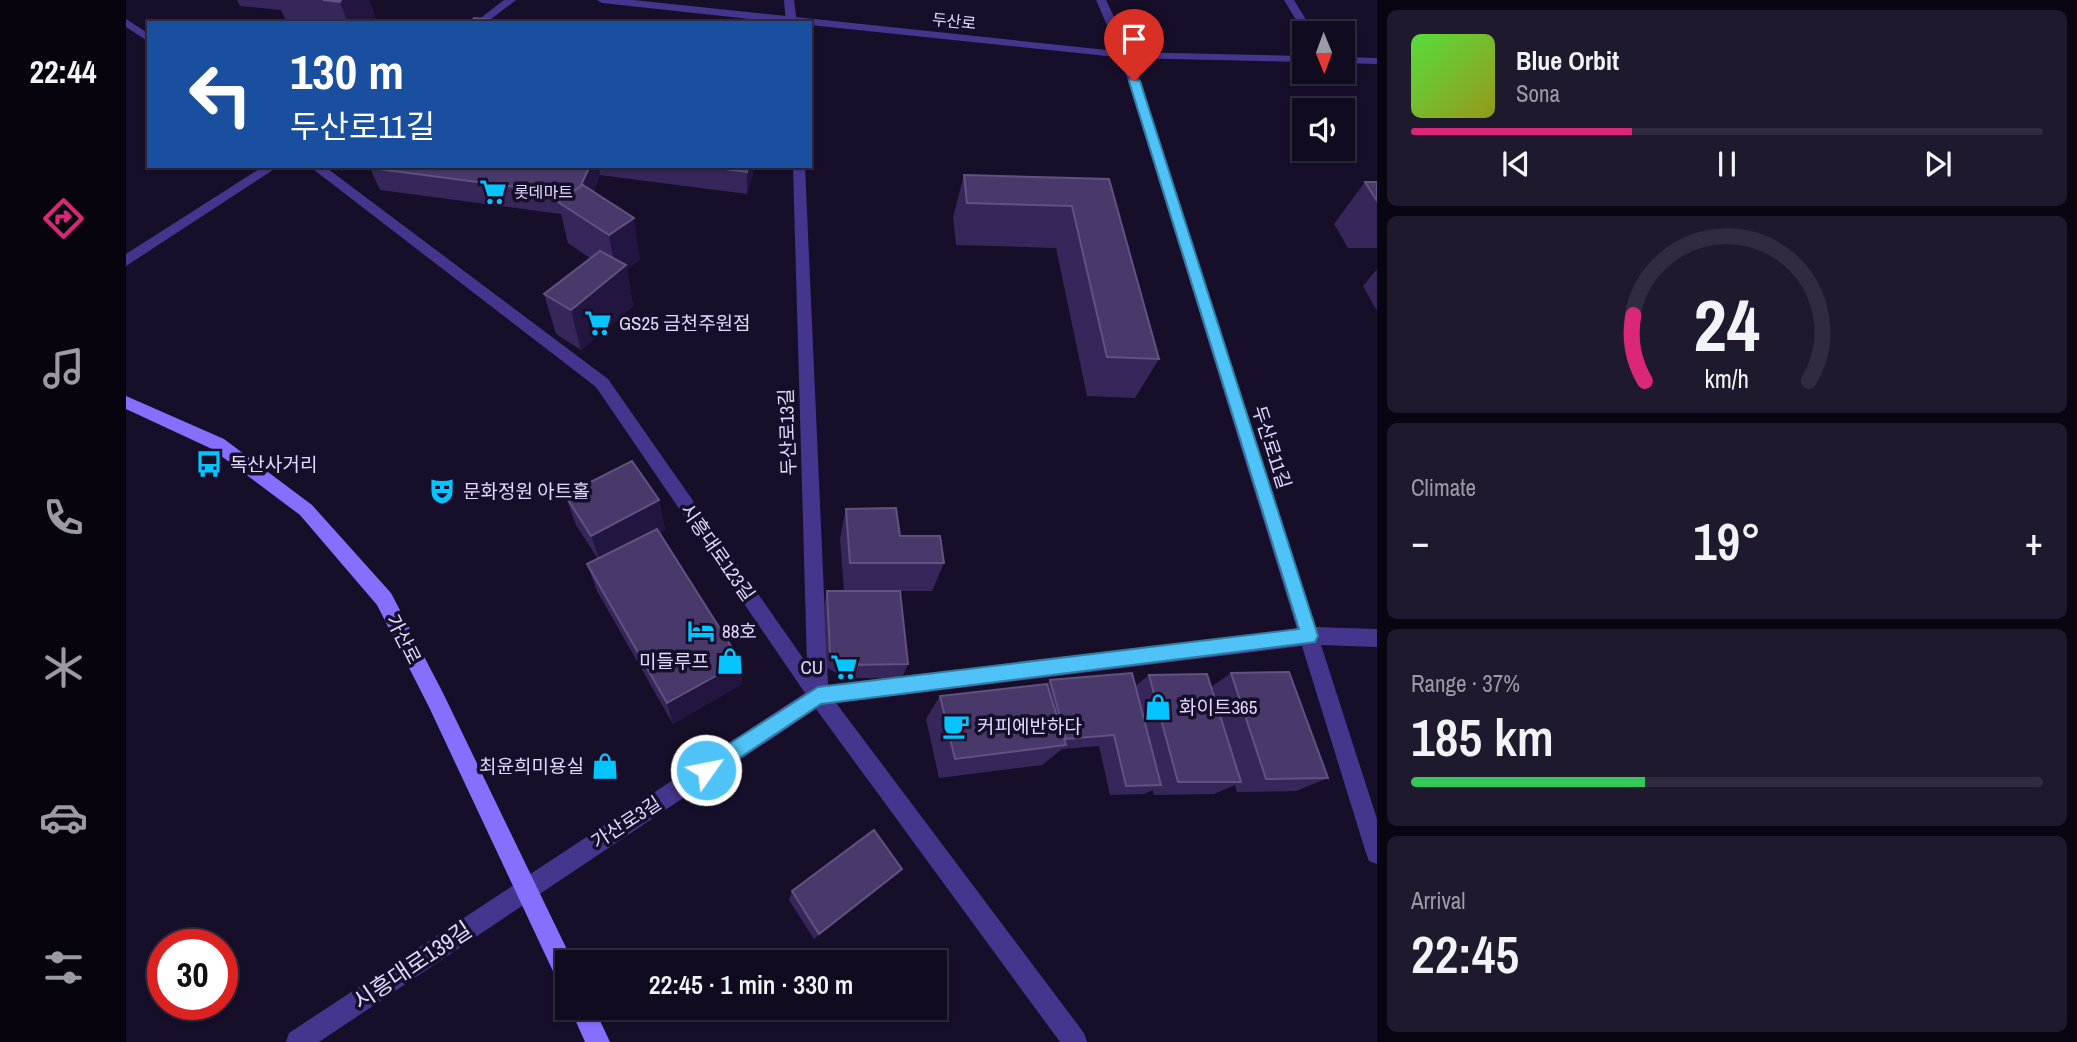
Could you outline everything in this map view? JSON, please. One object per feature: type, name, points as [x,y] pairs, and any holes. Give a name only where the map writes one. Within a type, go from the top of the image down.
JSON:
[{"type":"main road","name":"가산로","points":[[126,402],[218,444],[306,510],[384,599],[436,700],[555,950]]},
{"type":"main road","points":[[588,1020],[598,1042]]},
{"type":"street","points":[[482,21],[511,0]]},
{"type":"street","name":"두산로","points":[[602,0],[792,21]]},
{"type":"street","points":[[789,0],[792,21]]},
{"type":"street","name":"두산로11길","points":[[1101,0],[1126,54],[1377,853]]},
{"type":"street","points":[[1289,0],[1302,21]]},
{"type":"street","points":[[126,22],[147,38]]},
{"type":"street","name":"두산로","points":[[812,23],[1126,54],[1292,59]]},
{"type":"street","points":[[1355,60],[1377,61]]},
{"type":"street","points":[[126,261],[270,168]]},
{"type":"street","name":"시흥대로123길","points":[[318,168],[602,383],[818,696],[1075,1042]]},
{"type":"street","name":"두산로13길","points":[[799,168],[818,696]]},
{"type":"street","name":"가산로3길","points":[[526,888],[818,696],[1309,636],[1377,638]]},
{"type":"street","name":"시흥대로139길","points":[[298,1042],[526,888]]},
{"type":"building","points":[[474,18],[503,21],[472,21]]},
{"type":"building","points":[[370,168],[589,168],[580,187],[570,194]]},
{"type":"building","points":[[717,168],[748,168],[747,172]]},
{"type":"building","points":[[964,175],[1109,179],[1159,359],[1107,357],[1072,206],[967,203]]},
{"type":"building","points":[[1365,182],[1377,182],[1377,201]]},
{"type":"building","points":[[583,185],[634,218],[609,235],[558,202]]},
{"type":"building","points":[[600,251],[626,265],[571,310],[544,294]]},
{"type":"building","points":[[632,461],[659,500],[591,536],[565,495]]},
{"type":"building","points":[[896,508],[900,536],[940,536],[944,563],[850,563],[846,509]]},
{"type":"building","points":[[657,529],[741,662],[667,703],[587,564]]},
{"type":"building","points":[[827,591],[900,591],[908,664],[849,665],[830,655]]},
{"type":"building","points":[[1289,672],[1328,778],[1266,779],[1231,673]]},
{"type":"building","points":[[1132,673],[1161,785],[1126,786],[1114,735],[1066,739],[1050,680]]},
{"type":"building","points":[[1207,674],[1241,782],[1178,782],[1149,675]]},
{"type":"building","points":[[1047,684],[1066,745],[955,759],[940,696]]},
{"type":"building","points":[[874,830],[902,869],[819,934],[792,891]]},
{"type":"place","name":"롯데마트","points":[[493,192]]},
{"type":"place","name":"GS25 금천주원점","points":[[598,323]]},
{"type":"place","name":"독산사거리","points":[[209,464]]},
{"type":"place","name":"문화정원 아트홀","points":[[442,491]]},
{"type":"place","name":"88호","points":[[701,631]]},
{"type":"place","name":"미들루프","points":[[730,661]]},
{"type":"place","name":"CU","points":[[844,667]]},
{"type":"place","name":"화이트365","points":[[1158,707]]},
{"type":"place","name":"커피에반하다","points":[[956,726]]},
{"type":"place","name":"최윤희미용실","points":[[605,766]]},
{"type":"route","points":[[706,770],[818,696],[1309,636],[1134,81]]}]
